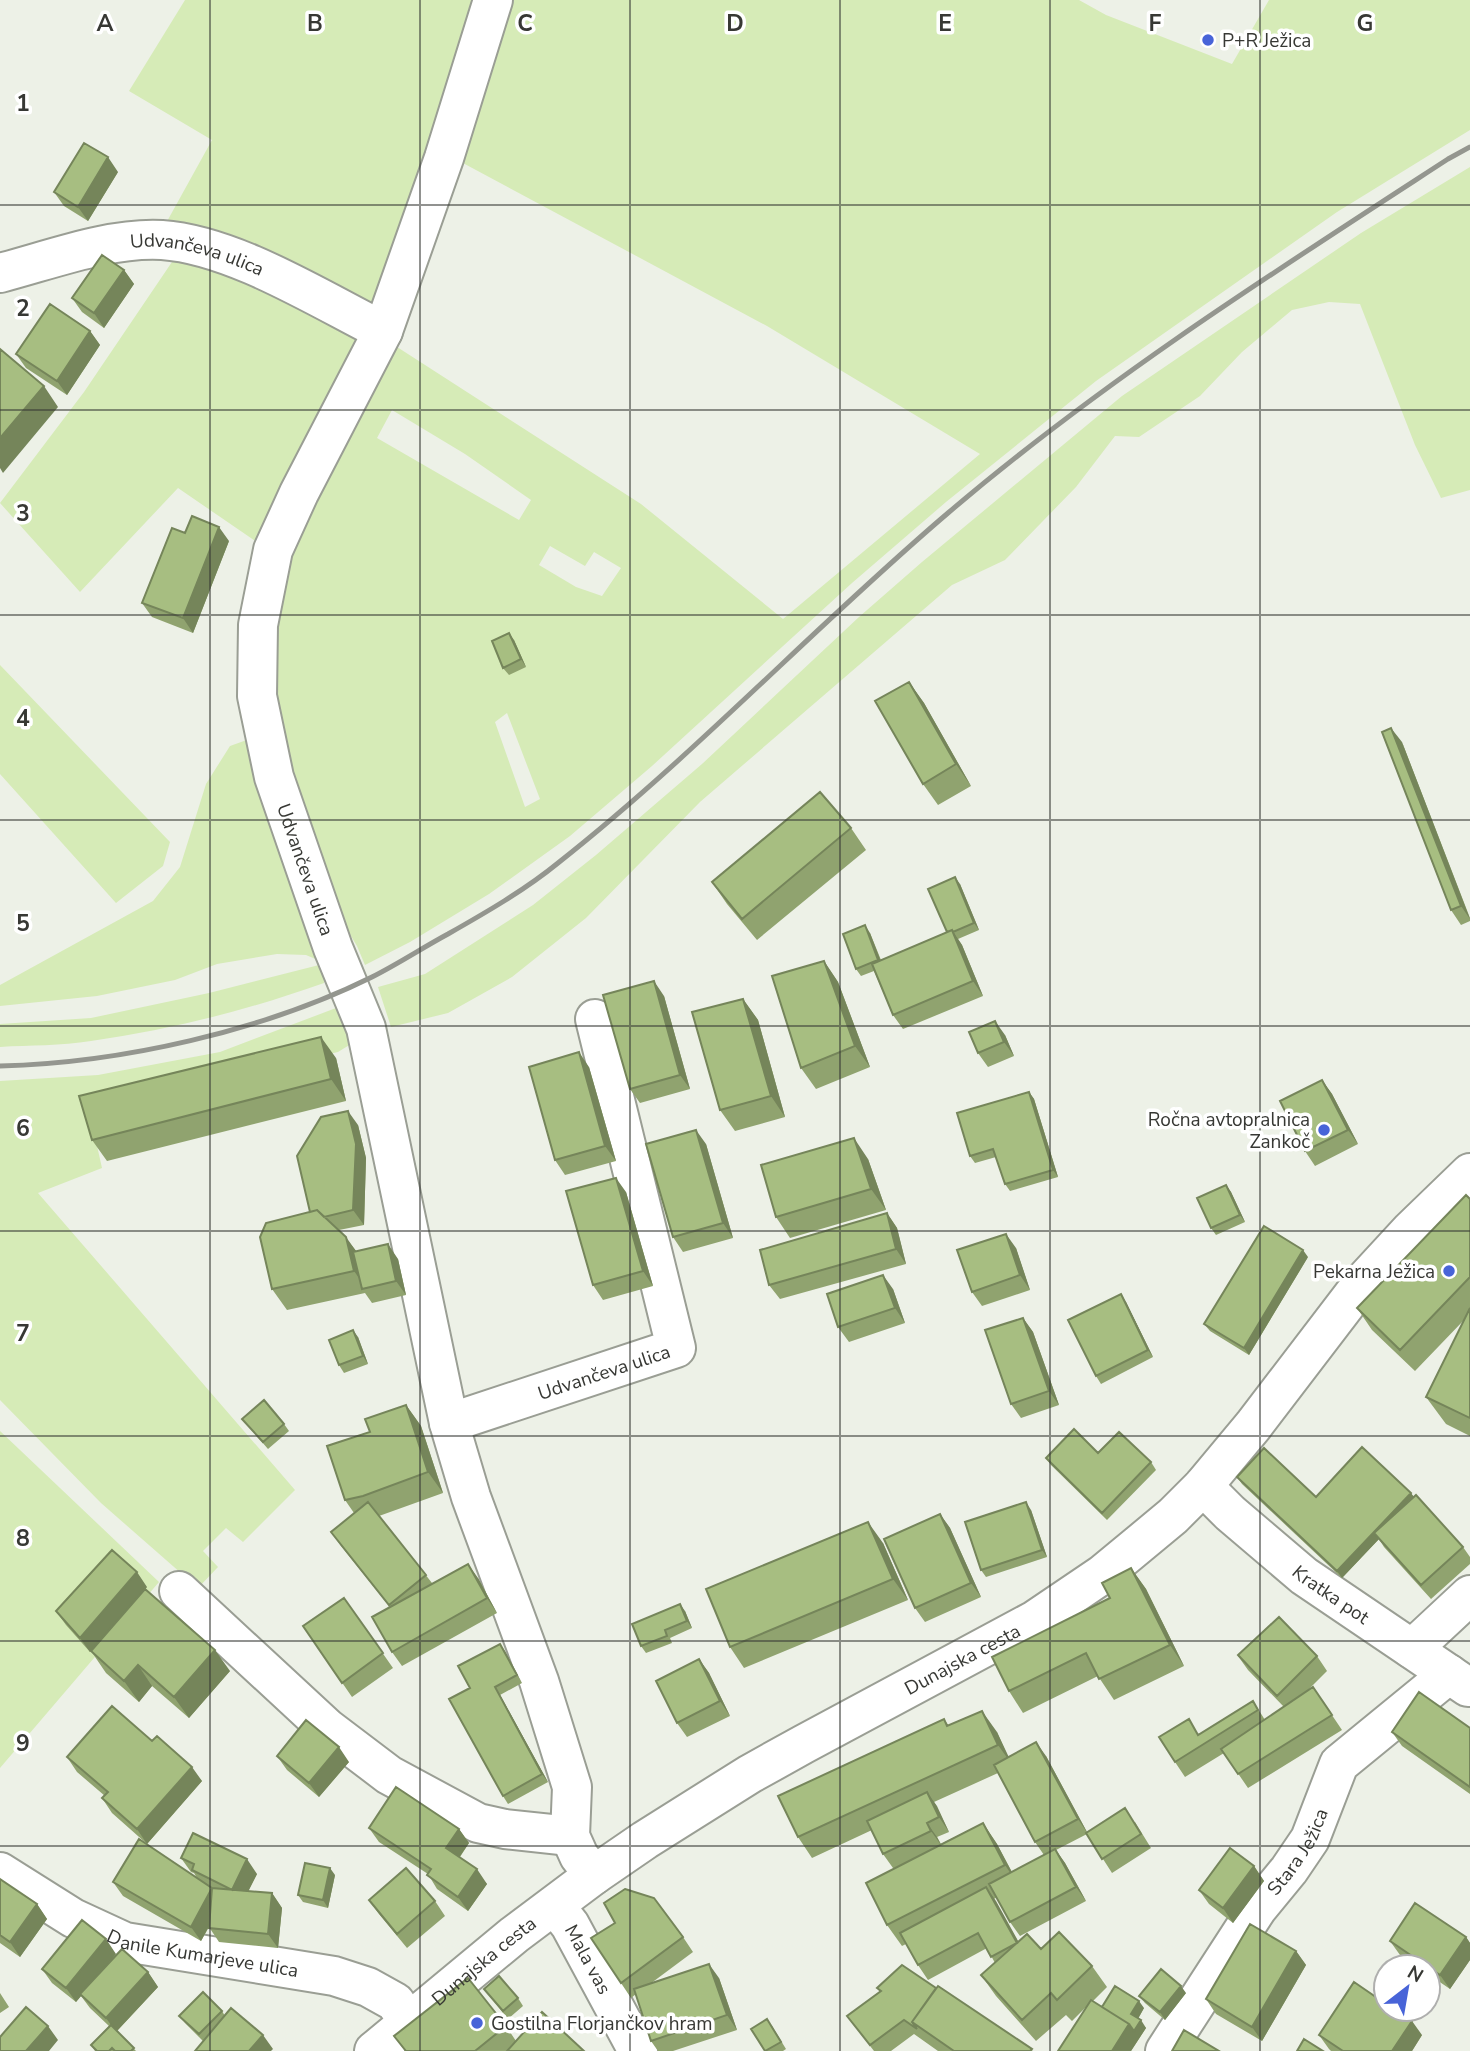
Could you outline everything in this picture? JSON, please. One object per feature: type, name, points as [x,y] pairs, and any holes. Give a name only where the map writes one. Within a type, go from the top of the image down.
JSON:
[{"type":"street","name":"Udvančeva ulica","points":[[493,0],[444,159],[383,331],[299,493],[273,550],[258,625],[257,696],[274,777],[333,948],[366,1028],[449,1423],[471,1497],[539,1681],[572,1787],[570,1836]]},
{"type":"street","name":"Udvančeva ulica","points":[[0,272],[116,243],[162,240],[202,248],[249,264],[383,331]]},
{"type":"street","name":"Udvančeva ulica","points":[[449,1423],[676,1348],[595,1019]]},
{"type":"street","name":"Dunajska cesta","points":[[374,2051],[479,1963],[594,1875],[750,1774],[1035,1620],[1103,1574],[1203,1486],[1253,1426],[1363,1282],[1411,1230],[1470,1173]]},
{"type":"street","name":"Kratka pot","points":[[1203,1486],[1230,1513],[1304,1576],[1459,1681]]},
{"type":"street","points":[[179,1591],[327,1728],[388,1775],[478,1823],[570,1836],[579,1856],[594,1875]]},
{"type":"street","points":[[1412,1649],[1470,1595]]},
{"type":"street","name":"Stara Ježica","points":[[1164,2051],[1257,1909],[1310,1839],[1339,1764],[1459,1681]]},
{"type":"street","name":"Danile Kumarjeve ulica","points":[[0,1872],[73,1918],[125,1942],[334,1976],[368,1987],[395,2002],[409,2022]]},
{"type":"street","name":"Mala vas","points":[[555,1906],[570,1926],[638,2051]]},
{"type":"green space","points":[[185,0],[480,0],[375,308],[165,225],[212,140],[129,91]]},
{"type":"green space","points":[[514,0],[1079,0],[1106,15],[1232,64],[1269,0],[1470,0],[1470,130],[1337,212],[1096,381],[946,502],[852,583],[652,766],[570,836],[489,894],[410,942],[365,965],[357,946],[331,903],[301,821],[270,666],[283,566],[328,464],[371,396],[394,345],[641,504],[783,619],[980,454],[767,326],[461,162]],"holes":[[[392,410],[465,454],[531,500],[519,520],[377,438]],[[550,546],[585,566],[594,552],[621,568],[602,596],[576,587],[539,565]],[[507,713],[540,799],[525,807],[495,722]]]},
{"type":"green space","points":[[1470,167],[1470,490],[1441,498],[1415,445],[1360,304],[1329,302],[1292,310],[1242,352],[1200,396],[1139,437],[1115,436],[1076,487],[1005,560],[952,585],[700,802],[586,918],[512,977],[448,1013],[391,1027],[378,987],[425,974],[533,905],[702,764],[922,562],[1122,396],[1361,233]]},
{"type":"green space","points":[[176,256],[219,266],[348,331],[357,342],[261,545],[178,488],[80,592],[0,503],[84,392]]},
{"type":"green space","points":[[0,665],[170,842],[163,866],[116,903],[0,774]]},
{"type":"green space","points":[[255,737],[325,963],[306,955],[277,954],[217,964],[175,980],[97,996],[0,1006],[0,985],[153,901],[180,867],[206,784],[230,746]]},
{"type":"green space","points":[[323,964],[324,983],[209,1018],[80,1043],[0,1047],[0,1024],[91,1018],[209,993]]},
{"type":"green space","points":[[336,1008],[351,1044],[338,1052],[89,1110],[102,1168],[38,1193],[295,1490],[243,1542],[226,1528],[203,1551],[218,1567],[198,1588],[101,1503],[0,1400],[0,1081],[98,1075],[220,1052]]},
{"type":"green space","points":[[0,1431],[159,1582],[0,1768]]},
{"type":"building","points":[[84,143],[108,157],[78,207],[54,192]]},
{"type":"building","points":[[102,255],[124,270],[94,313],[72,298]]},
{"type":"building","points":[[50,304],[90,331],[57,381],[16,354]]},
{"type":"building","points":[[0,349],[44,386],[0,438]]},
{"type":"building","points":[[192,516],[219,527],[183,618],[142,603],[172,528],[185,533]]},
{"type":"building","points":[[509,633],[521,659],[503,668],[492,641]]},
{"type":"building","points":[[909,682],[956,764],[923,784],[875,701]]},
{"type":"building","points":[[1391,728],[1461,906],[1451,910],[1382,732]]},
{"type":"building","points":[[820,792],[851,828],[742,919],[712,882]]},
{"type":"building","points":[[955,877],[974,923],[947,932],[928,889]]},
{"type":"building","points":[[865,925],[878,960],[856,969],[843,934]]},
{"type":"building","points":[[952,930],[973,981],[893,1015],[872,964]]},
{"type":"building","points":[[824,961],[855,1046],[801,1068],[772,976]]},
{"type":"building","points":[[654,981],[680,1075],[630,1089],[603,995]]},
{"type":"building","points":[[743,999],[771,1096],[720,1110],[692,1012]]},
{"type":"building","points":[[995,1021],[1004,1042],[978,1053],[969,1032]]},
{"type":"building","points":[[321,1037],[331,1079],[92,1140],[79,1096]]},
{"type":"building","points":[[579,1052],[605,1146],[555,1160],[529,1067]]},
{"type":"building","name":"Ročna avtopralnica Zankoč","points":[[1322,1080],[1348,1130],[1305,1151],[1280,1101]]},
{"type":"building","points":[[1029,1092],[1053,1170],[1005,1184],[993,1149],[970,1156],[957,1113]]},
{"type":"building","points":[[348,1111],[356,1144],[353,1210],[324,1217],[317,1210],[310,1212],[297,1156],[321,1117]]},
{"type":"building","points":[[696,1130],[723,1223],[673,1237],[646,1144]]},
{"type":"building","points":[[854,1138],[871,1189],[776,1217],[761,1165]]},
{"type":"building","points":[[616,1178],[643,1271],[593,1285],[566,1191]]},
{"type":"building","points":[[1226,1185],[1240,1215],[1211,1228],[1197,1198]]},
{"type":"building","points":[[1466,1195],[1470,1199],[1470,1277],[1400,1350],[1357,1308]]},
{"type":"building","points":[[317,1210],[346,1237],[354,1271],[272,1289],[260,1237],[266,1223]]},
{"type":"building","points":[[887,1213],[896,1249],[769,1285],[760,1250]]},
{"type":"building","points":[[1264,1226],[1303,1250],[1244,1348],[1204,1324]]},
{"type":"building","points":[[1006,1234],[1020,1275],[972,1292],[957,1250]]},
{"type":"building","points":[[388,1244],[396,1281],[362,1289],[353,1252]]},
{"type":"building","points":[[883,1275],[895,1308],[838,1327],[827,1294]]},
{"type":"building","points":[[1121,1294],[1148,1350],[1096,1376],[1068,1320]]},
{"type":"building","points":[[1470,1308],[1470,1418],[1426,1397]]},
{"type":"building","points":[[1023,1318],[1049,1391],[1011,1404],[985,1330]]},
{"type":"building","points":[[353,1330],[363,1356],[339,1365],[329,1340]]},
{"type":"building","points":[[264,1400],[284,1424],[263,1442],[242,1419]]},
{"type":"building","points":[[406,1405],[428,1472],[345,1500],[327,1446],[370,1432],[365,1419]]},
{"type":"building","points":[[1074,1429],[1098,1453],[1119,1432],[1151,1462],[1102,1513],[1046,1458]]},
{"type":"building","points":[[1362,1447],[1411,1493],[1337,1571],[1237,1477],[1264,1448],[1316,1497]]},
{"type":"building","points":[[1416,1495],[1463,1547],[1421,1585],[1374,1533]]},
{"type":"building","points":[[368,1502],[426,1575],[389,1605],[331,1532]]},
{"type":"building","points":[[1026,1502],[1042,1550],[981,1570],[965,1522]]},
{"type":"building","points":[[940,1514],[971,1583],[915,1608],[884,1539]]},
{"type":"building","points":[[868,1522],[893,1579],[730,1647],[706,1589]]},
{"type":"building","points":[[112,1550],[137,1572],[80,1638],[56,1611]]},
{"type":"building","points":[[468,1564],[487,1598],[392,1652],[372,1617]]},
{"type":"building","points":[[1131,1568],[1170,1645],[1099,1679],[1086,1653],[1009,1691],[992,1657],[1110,1598],[1102,1583]]},
{"type":"building","points":[[145,1589],[215,1650],[174,1697],[138,1665],[124,1681],[91,1651]]},
{"type":"building","points":[[344,1598],[383,1653],[342,1683],[303,1626]]},
{"type":"building","points":[[680,1604],[687,1621],[665,1630],[667,1636],[641,1646],[632,1624]]},
{"type":"building","points":[[1279,1617],[1317,1656],[1277,1696],[1238,1655]]},
{"type":"building","points":[[500,1644],[517,1675],[495,1687],[542,1774],[503,1796],[449,1699],[470,1688],[458,1666]]},
{"type":"building","points":[[699,1659],[720,1701],[677,1723],[656,1681]]},
{"type":"building","points":[[1313,1687],[1332,1715],[1238,1774],[1221,1749]]},
{"type":"building","points":[[1419,1692],[1470,1728],[1470,1787],[1392,1732]]},
{"type":"building","points":[[1253,1701],[1258,1710],[1175,1762],[1159,1737],[1189,1719],[1198,1735]]},
{"type":"building","points":[[112,1706],[152,1741],[157,1736],[192,1767],[137,1829],[102,1798],[108,1792],[67,1757]]},
{"type":"building","points":[[982,1711],[998,1745],[798,1837],[778,1796],[944,1719],[947,1726]]},
{"type":"building","points":[[306,1720],[339,1747],[309,1783],[277,1756]]},
{"type":"building","points":[[1036,1742],[1078,1819],[1035,1842],[994,1765]]},
{"type":"building","points":[[396,1787],[459,1829],[446,1848],[477,1869],[458,1897],[427,1875],[431,1869],[369,1828]]},
{"type":"building","points":[[927,1792],[939,1817],[927,1823],[931,1831],[883,1854],[867,1821]]},
{"type":"building","points":[[1125,1808],[1141,1834],[1102,1859],[1086,1833]]},
{"type":"building","points":[[983,1823],[1005,1865],[887,1925],[866,1883]]},
{"type":"building","points":[[193,1833],[247,1859],[232,1890],[192,1870],[194,1864],[181,1858]]},
{"type":"building","points":[[139,1839],[212,1888],[191,1927],[113,1882]]},
{"type":"building","points":[[1230,1848],[1254,1866],[1223,1908],[1199,1890]]},
{"type":"building","points":[[1055,1849],[1076,1887],[1010,1922],[989,1884]]},
{"type":"building","points":[[305,1863],[330,1868],[323,1900],[298,1895]]},
{"type":"building","points":[[406,1868],[435,1901],[397,1934],[369,1900]]},
{"type":"building","points":[[0,1879],[37,1904],[10,1942],[0,1935]]},
{"type":"building","points":[[986,1887],[1017,1943],[991,1957],[978,1933],[918,1965],[900,1933]]},
{"type":"building","points":[[212,1888],[272,1893],[268,1934],[209,1928]]},
{"type":"building","points":[[625,1889],[654,1898],[683,1937],[621,1983],[591,1938],[615,1923],[604,1903]]},
{"type":"building","points":[[1415,1903],[1466,1937],[1442,1972],[1442,1953],[1408,1953],[1390,1941]]},
{"type":"building","points":[[82,1920],[106,1939],[66,1988],[42,1969]]},
{"type":"building","points":[[1250,1924],[1296,1951],[1252,2027],[1206,1999]]},
{"type":"building","points":[[1059,1932],[1092,1966],[1057,2000],[1051,1993],[1022,2020],[981,1975],[1027,1934],[1041,1949]]},
{"type":"building","points":[[122,1949],[148,1972],[106,2018],[80,1994]]},
{"type":"building","points":[[709,1964],[727,2015],[651,2041],[634,1989]]},
{"type":"building","points":[[902,1965],[936,1988],[912,2022],[917,2029],[904,2020],[870,2045],[847,2016],[881,1991],[877,1988]]},
{"type":"building","points":[[1161,1969],[1181,1986],[1160,2012],[1139,1996]]},
{"type":"building","points":[[499,1976],[518,1998],[503,2011],[484,1989]]},
{"type":"building","points":[[468,1978],[506,2026],[475,2051],[406,2051],[394,2036]]},
{"type":"building","points":[[1354,1982],[1372,1994],[1372,2023],[1411,2023],[1392,2051],[1343,2051],[1319,2035]]},
{"type":"building","points":[[938,1986],[1032,2049],[954,2051],[912,2022]]},
{"type":"building","points":[[1115,1986],[1139,2001],[1131,2014],[1141,2020],[1134,2031],[1129,2024],[1102,2007]]},
{"type":"building","points":[[203,1992],[222,2011],[199,2034],[179,2016]]},
{"type":"building","points":[[1091,2000],[1129,2024],[1112,2051],[1058,2051]]},
{"type":"building","points":[[26,2007],[48,2026],[26,2051],[0,2051],[0,2037]]},
{"type":"building","points":[[231,2008],[263,2035],[249,2051],[195,2051]]},
{"type":"building","points":[[542,2012],[584,2051],[507,2051]]},
{"type":"building","points":[[767,2019],[781,2042],[765,2051],[751,2029]]},
{"type":"building","points":[[111,2025],[134,2048],[131,2051],[115,2051],[112,2048],[109,2051],[97,2051],[91,2045]]},
{"type":"building","points":[[1184,2030],[1219,2051],[1172,2051]]},
{"type":"building","points":[[1304,2039],[1323,2051],[1297,2051]]},
{"type":"railway","points":[[0,1066],[46,1064],[142,1051],[190,1041],[285,1013],[372,977],[504,901],[545,873],[609,822],[707,735],[850,600],[1007,464],[1192,328],[1470,147]]},
{"type":"place","name":"P+R Ježica","points":[[1208,40]]},
{"type":"place","name":"Ročna avtopralnica Zankoč","points":[[1324,1130]]},
{"type":"place","name":"Pekarna Ježica","points":[[1449,1271]]},
{"type":"place","name":"Gostilna Florjančkov hram","points":[[477,2023]]}]
